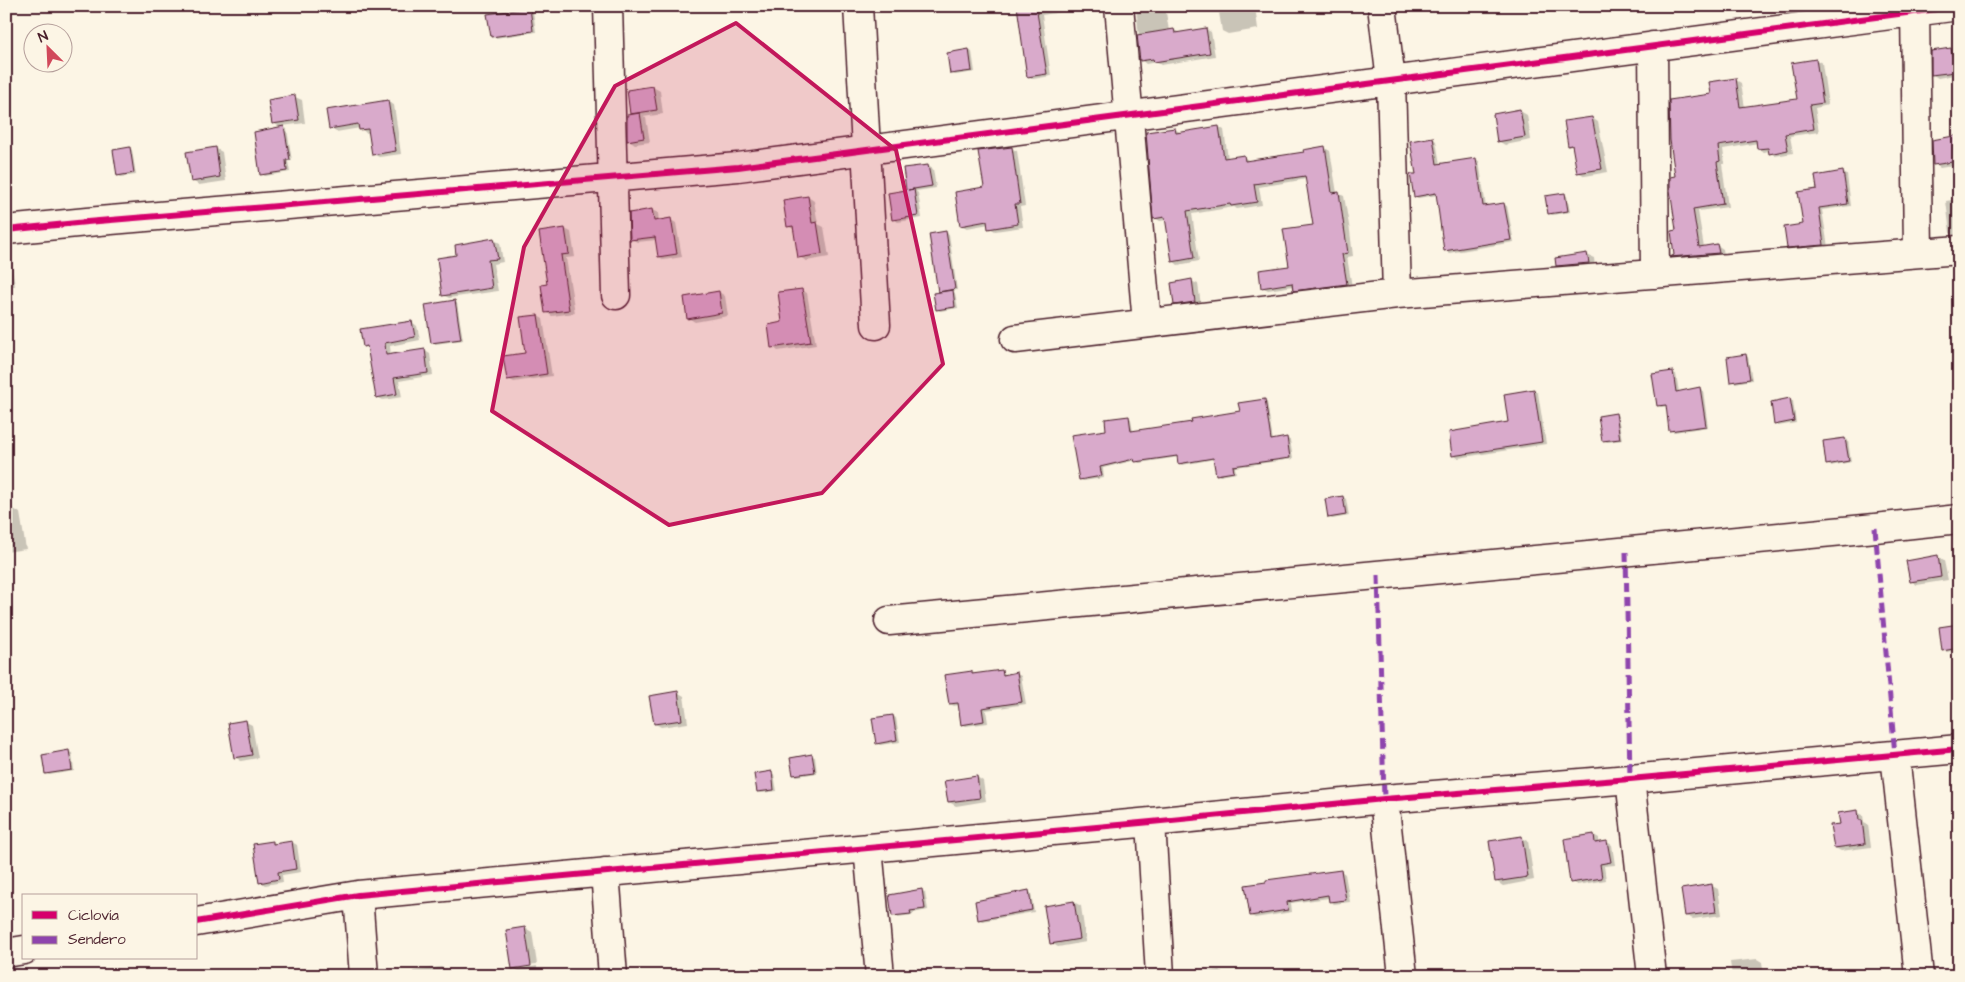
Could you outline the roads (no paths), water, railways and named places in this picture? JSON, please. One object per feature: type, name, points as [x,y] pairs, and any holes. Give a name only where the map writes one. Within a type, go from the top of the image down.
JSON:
[{"type":"street","points":[[608,6],[616,295]]},
{"type":"street","points":[[858,6],[876,325]]},
{"type":"street","points":[[1119,6],[1147,323]]},
{"type":"street","points":[[1382,6],[1391,80],[1397,294]]},
{"type":"street","points":[[6,230],[738,167],[1653,46],[1915,9],[1959,6]]},
{"type":"street","points":[[1915,9],[1918,253]]},
{"type":"street","points":[[1653,46],[1655,274]]},
{"type":"street","points":[[1015,338],[1397,294],[1959,250]]},
{"type":"street","points":[[889,621],[1855,530],[1959,518]]},
{"type":"street","points":[[198,922],[358,895],[1384,799],[1959,749]]},
{"type":"street","points":[[1895,755],[1919,976]]},
{"type":"street","points":[[1630,779],[1652,976]]},
{"type":"street","points":[[1384,799],[1403,976]]},
{"type":"street","points":[[1152,822],[1160,976]]},
{"type":"street","points":[[868,848],[880,976]]},
{"type":"street","points":[[604,872],[613,976]]},
{"type":"street","points":[[358,895],[364,976]]},
{"type":"street","points":[[6,953],[22,950]]}]
